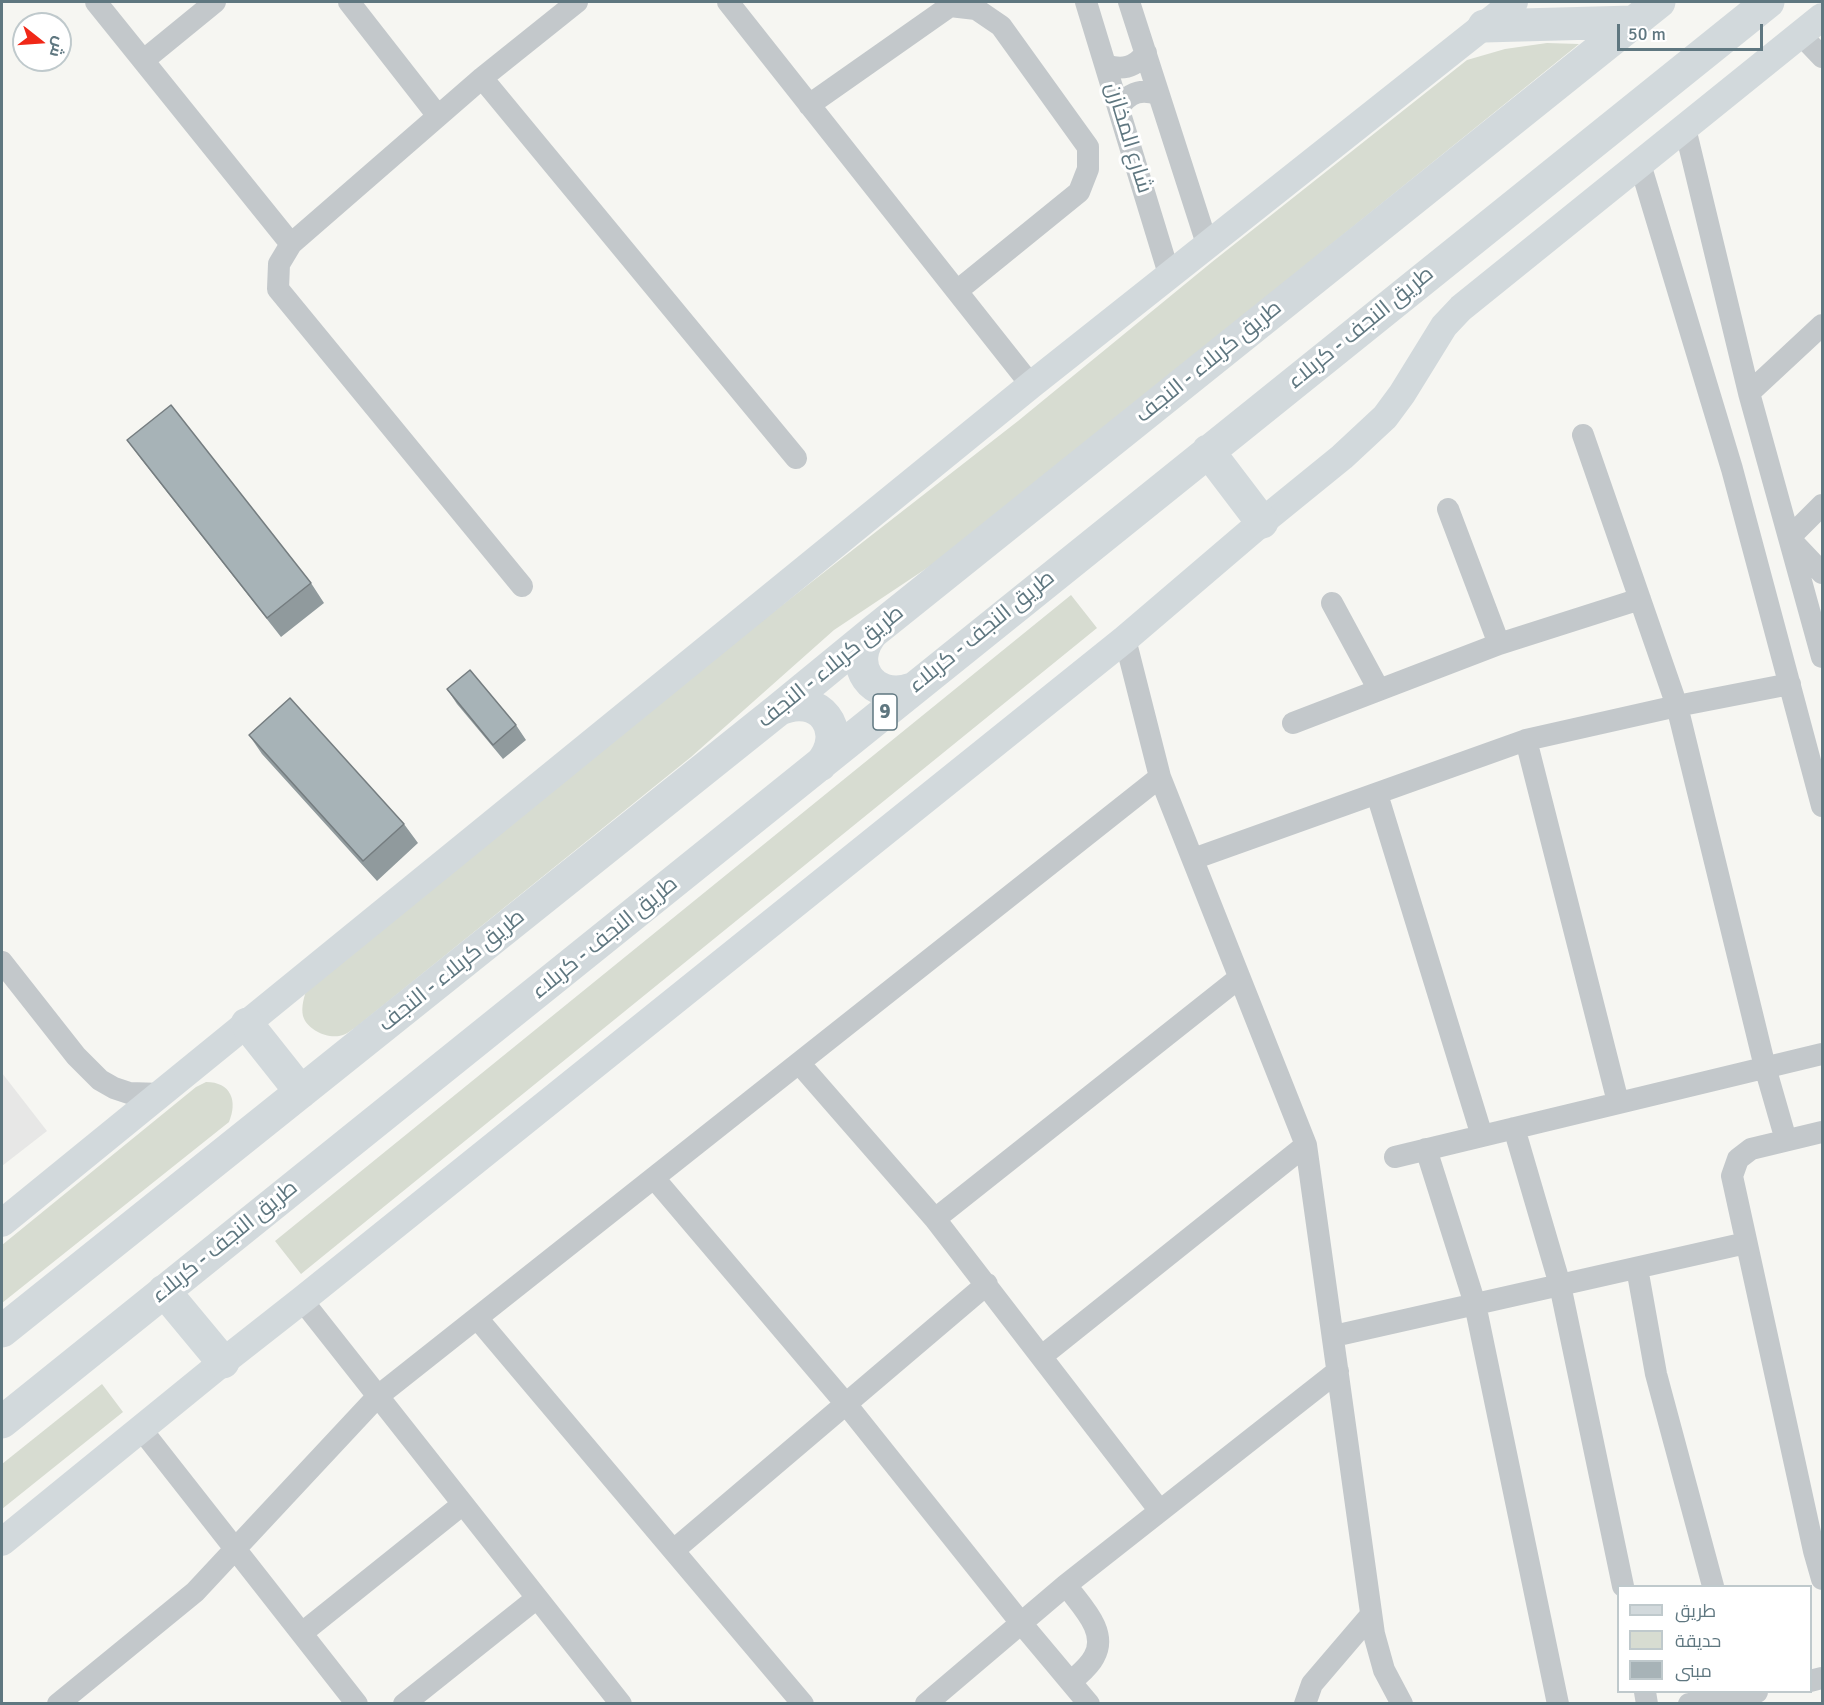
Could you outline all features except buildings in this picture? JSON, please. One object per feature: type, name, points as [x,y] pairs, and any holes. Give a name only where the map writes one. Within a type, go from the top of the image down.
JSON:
[{"type":"highway","name":"طريق كربلاء - النجف","points":[[2,1331],[778,711],[873,632],[1659,2]]},
{"type":"highway","name":"طريق النجف - كربلاء","points":[[2,1422],[1768,2]]},
{"type":"highway","points":[[1484,26],[1634,22]]},
{"type":"highway","points":[[1208,451],[1262,522]]},
{"type":"highway","points":[[873,632],[866,640],[861,659],[867,678],[874,686],[883,690],[903,692],[912,688]]},
{"type":"highway","points":[[778,711],[789,705],[812,706],[829,722],[833,734],[832,745],[828,756],[820,765]]},
{"type":"highway","points":[[247,1024],[301,1092]]},
{"type":"highway","points":[[164,1291],[223,1362]]},
{"type":"main road","points":[[2,1223],[1169,274],[1514,2]]},
{"type":"main road","points":[[2,1542],[1125,639],[1262,522],[1315,480],[1378,424],[1402,394],[1444,326],[1461,308],[1812,26]]},
{"type":"street","points":[[96,2],[291,244]]},
{"type":"street","points":[[144,60],[215,2]]},
{"type":"street","points":[[350,2],[438,116]]},
{"type":"street","points":[[522,586],[278,289],[279,264],[291,244],[482,78],[577,2]]},
{"type":"street","points":[[728,2],[1032,385]]},
{"type":"street","name":"شارع المخازن","points":[[1086,2],[1169,274]]},
{"type":"street","name":"شارع المخازن","points":[[1129,2],[1207,244]]},
{"type":"street","points":[[809,105],[950,6],[976,9],[1001,26],[1088,147],[1088,169],[1079,192],[957,291]]},
{"type":"street","points":[[1812,26],[1822,57]]},
{"type":"street","points":[[1106,65],[1115,68],[1133,66],[1146,52]]},
{"type":"street","points":[[482,78],[796,458]]},
{"type":"street","points":[[1119,107],[1133,93],[1150,92],[1159,95]]},
{"type":"street","points":[[1685,128],[1749,393],[1822,657]]},
{"type":"street","points":[[1640,164],[1732,469],[1822,806]]},
{"type":"street","points":[[1749,393],[1822,325]]},
{"type":"street","points":[[1582,435],[1677,706],[1765,1066],[1786,1140]]},
{"type":"street","points":[[1789,538],[1822,505]]},
{"type":"street","points":[[1448,509],[1499,644]]},
{"type":"street","points":[[1789,538],[1822,573]]},
{"type":"street","points":[[1293,723],[1499,644],[1640,599]]},
{"type":"street","points":[[1332,603],[1379,690]]},
{"type":"street","points":[[1125,639],[1160,777],[1306,1145],[1371,1615],[1384,1670],[1402,1704]]},
{"type":"street","points":[[1192,859],[1526,741],[1677,706],[1790,684]]},
{"type":"street","points":[[1526,741],[1618,1102]]},
{"type":"street","points":[[58,1704],[195,1592],[378,1396],[1160,777]]},
{"type":"street","points":[[1377,794],[1482,1136]]},
{"type":"street","points":[[2,962],[82,1063],[100,1080],[129,1093],[162,1094]]},
{"type":"street","points":[[935,1219],[1239,978]]},
{"type":"street","points":[[1395,1157],[1822,1054]]},
{"type":"street","points":[[799,1063],[935,1219],[1160,1511]]},
{"type":"street","points":[[1514,1128],[1560,1285],[1623,1585]]},
{"type":"street","points":[[1822,1132],[1751,1149],[1738,1159],[1732,1176],[1818,1550],[1822,1579]]},
{"type":"street","points":[[1042,1356],[1306,1145]]},
{"type":"street","points":[[1426,1149],[1475,1304],[1558,1704]]},
{"type":"street","points":[[654,1178],[846,1404],[1021,1623],[1089,1704]]},
{"type":"street","points":[[1334,1336],[1746,1243]]},
{"type":"street","points":[[1637,1268],[1656,1374],[1712,1585]]},
{"type":"street","points":[[674,1550],[987,1284]]},
{"type":"street","points":[[302,1300],[621,1704]]},
{"type":"street","points":[[477,1318],[803,1704]]},
{"type":"street","points":[[926,1704],[1066,1585],[1338,1371]]},
{"type":"street","points":[[141,1429],[357,1704]]},
{"type":"street","points":[[302,1633],[463,1504]]},
{"type":"street","points":[[1066,1585],[1096,1627],[1099,1637],[1095,1656],[1071,1682]]},
{"type":"street","points":[[404,1704],[537,1598]]},
{"type":"street","points":[[1305,1704],[1312,1684],[1371,1615]]},
{"type":"street","points":[[1689,1704],[1731,1694]]},
{"type":"shaded area","points":[[2,1073],[47,1131],[2,1166]]},
{"type":"green space","points":[[1547,43],[1579,44],[948,554],[834,630],[691,757],[355,1028],[344,1034],[331,1036],[319,1033],[305,1021],[302,1009],[307,988],[777,609],[1018,421],[1212,262],[1467,60],[1505,49]]},
{"type":"green space","points":[[1071,595],[1097,628],[301,1274],[275,1241]]},
{"type":"green space","points":[[206,1082],[221,1085],[230,1094],[233,1107],[229,1122],[2,1303],[2,1245],[196,1087]]},
{"type":"green space","points":[[102,1384],[123,1412],[2,1509],[2,1464]]}]
